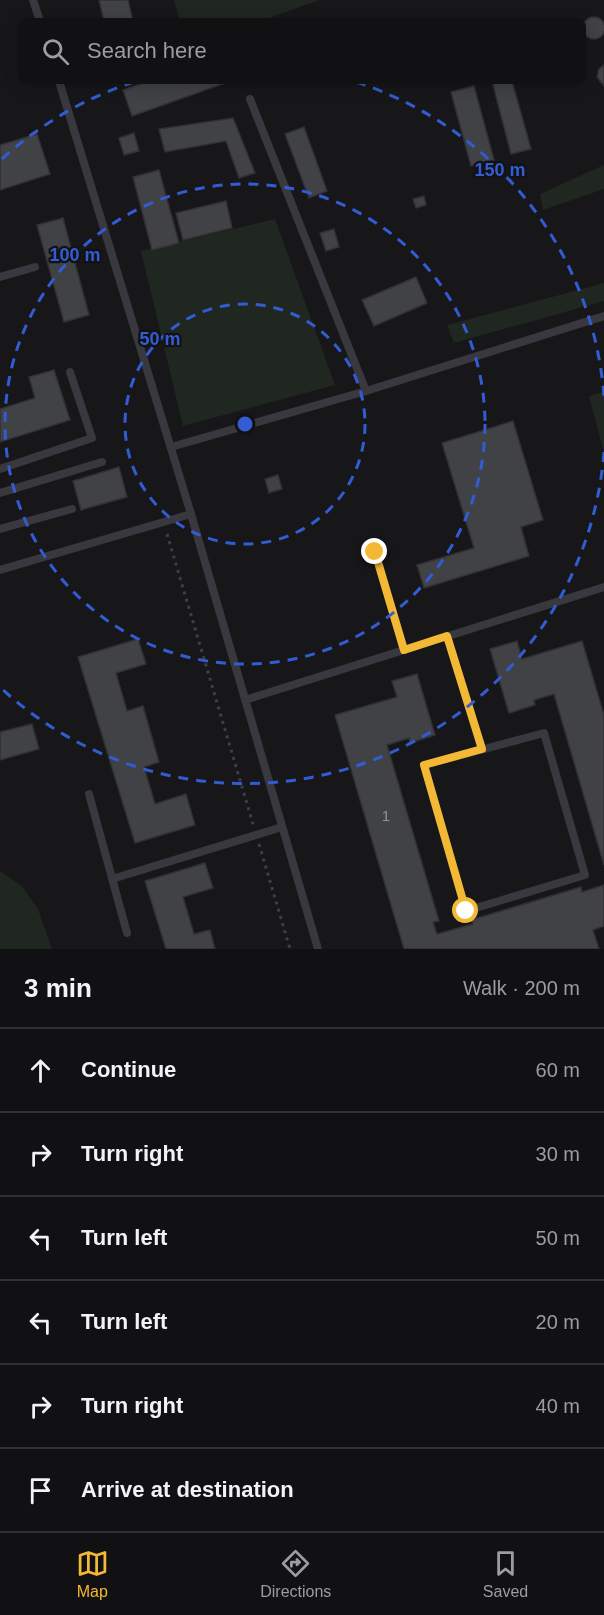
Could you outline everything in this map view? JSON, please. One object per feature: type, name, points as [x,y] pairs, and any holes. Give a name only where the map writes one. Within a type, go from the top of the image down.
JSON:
[{"type":"lane","points":[[33,0],[39,18]]},
{"type":"lane","points":[[60,84],[191,514],[318,949]]},
{"type":"lane","points":[[250,99],[366,392]]},
{"type":"lane","points":[[0,276],[35,267]]},
{"type":"lane","points":[[171,447],[366,392],[604,316]]},
{"type":"lane","points":[[0,469],[92,438],[70,372]]},
{"type":"lane","points":[[0,493],[102,462]]},
{"type":"lane","points":[[0,529],[72,509]]},
{"type":"lane","points":[[0,570],[191,514]]},
{"type":"lane","points":[[375,552],[404,650]]},
{"type":"lane","points":[[245,700],[604,587]]},
{"type":"lane","points":[[447,636],[482,749]]},
{"type":"lane","points":[[544,733],[585,875],[466,911],[424,765],[482,749],[544,733]]},
{"type":"lane","points":[[89,794],[128,933]]},
{"type":"lane","points":[[112,879],[282,826]]},
{"type":"path","points":[[163,521],[290,949]]},
{"type":"shaded area","points":[[174,0],[319,0],[269,18],[179,18]]},
{"type":"shaded area","points":[[604,165],[604,189],[543,210],[540,194]]},
{"type":"shaded area","points":[[275,219],[335,385],[183,426],[141,251]]},
{"type":"shaded area","points":[[604,283],[604,301],[454,343],[447,325]]},
{"type":"shaded area","points":[[604,392],[604,448],[603,449],[589,396]]},
{"type":"shaded area","points":[[0,871],[22,886],[38,909],[52,949],[0,949]]},
{"type":"building","points":[[99,0],[128,0],[132,18],[103,18]]},
{"type":"building","points":[[594,17],[602,20],[604,24],[602,36],[594,39],[586,36],[586,20]]},
{"type":"building","points":[[604,65],[604,86],[597,77],[599,69]]},
{"type":"building","points":[[140,84],[223,84],[132,116],[123,90]]},
{"type":"building","points":[[493,84],[513,84],[531,149],[511,154]]},
{"type":"building","points":[[474,86],[494,160],[471,166],[451,92]]},
{"type":"building","points":[[233,118],[255,173],[239,178],[226,141],[165,152],[159,129]]},
{"type":"building","points":[[304,127],[327,191],[309,198],[285,134]]},
{"type":"building","points":[[134,133],[139,151],[124,155],[119,138]]},
{"type":"building","points":[[37,134],[50,174],[0,190],[0,145]]},
{"type":"building","points":[[159,170],[179,243],[152,250],[133,177]]},
{"type":"building","points":[[424,196],[426,205],[416,208],[413,199]]},
{"type":"building","points":[[226,201],[232,228],[183,240],[176,213]]},
{"type":"building","points":[[63,218],[89,315],[64,322],[37,225]]},
{"type":"building","points":[[334,229],[339,247],[326,251],[320,233]]},
{"type":"building","points":[[416,277],[427,303],[374,326],[362,300]]},
{"type":"building","points":[[54,370],[70,420],[0,442],[0,409],[35,398],[29,377]]},
{"type":"building","points":[[513,421],[543,520],[521,527],[529,556],[424,588],[417,565],[474,548],[442,443]]},
{"type":"building","points":[[119,467],[127,497],[81,510],[73,481]]},
{"type":"building","points":[[278,475],[282,489],[269,493],[265,479]]},
{"type":"building","points":[[138,639],[146,664],[116,673],[127,711],[143,706],[159,762],[144,767],[155,804],[186,794],[195,825],[135,843],[78,657]]},
{"type":"building","points":[[517,641],[522,659],[582,641],[604,715],[604,865],[554,694],[534,700],[535,705],[509,713],[490,649]]},
{"type":"building","points":[[417,674],[435,735],[410,743],[409,738],[387,745],[439,921],[433,922],[437,934],[473,924],[471,920],[581,887],[582,892],[604,885],[604,926],[593,930],[599,949],[404,949],[335,715],[397,697],[392,681]]},
{"type":"building","points":[[32,724],[39,749],[0,760],[0,732]]},
{"type":"building","points":[[205,863],[213,888],[183,897],[194,934],[210,930],[215,949],[166,949],[145,881]]},
{"type":"route","points":[[375,552],[404,650],[447,636],[482,749],[424,765],[466,911]]}]
